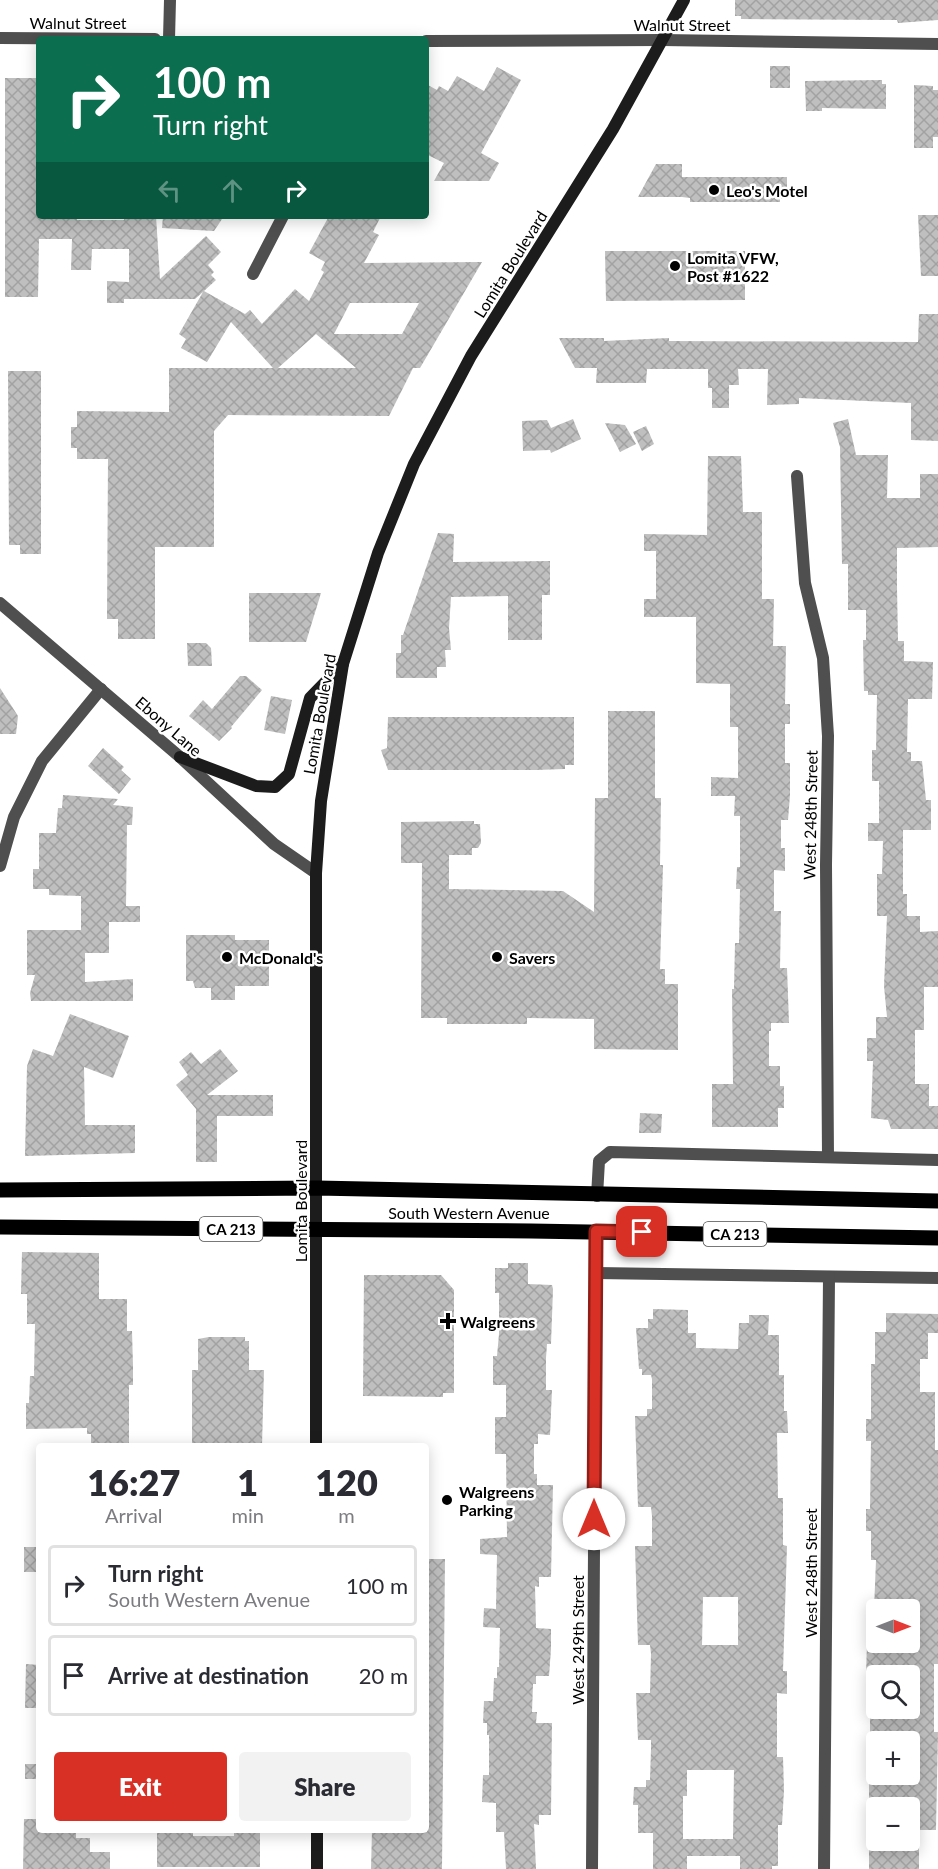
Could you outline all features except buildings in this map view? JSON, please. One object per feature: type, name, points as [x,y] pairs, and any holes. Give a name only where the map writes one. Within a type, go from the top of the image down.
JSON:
[{"type":"main road","name":"Lomita Boulevard","points":[[316,1443],[316,873],[321,801],[343,664],[378,553],[418,456],[471,356],[613,129],[684,0]]},
{"type":"main road","points":[[180,757],[256,786],[275,787],[290,774],[310,698],[343,664]]},
{"type":"main road","name":"South Western Avenue","points":[[0,1190],[316,1188],[938,1202]]},
{"type":"main road","name":"South Western Avenue","points":[[0,1227],[596,1231],[938,1238]]},
{"type":"main road","points":[[316,1833],[316,1869]]},
{"type":"street","points":[[170,0],[170,36]]},
{"type":"street","name":"Walnut Street","points":[[0,38],[36,38]]},
{"type":"street","name":"Walnut Street","points":[[429,41],[662,40],[938,44]]},
{"type":"street","points":[[253,274],[281,219]]},
{"type":"street","name":"West 248th Street","points":[[797,476],[805,583],[823,658],[828,736],[826,865],[828,1157]]},
{"type":"street","name":"Ebony Lane","points":[[0,603],[180,757],[274,844],[316,873]]},
{"type":"street","points":[[0,866],[14,818],[42,761],[101,689]]},
{"type":"street","points":[[597,1196],[599,1161],[610,1152],[938,1160]]},
{"type":"street","name":"West 249th Street","points":[[592,1869],[596,1231]]},
{"type":"street","points":[[596,1273],[938,1278]]},
{"type":"street","name":"West 248th Street","points":[[824,1869],[829,1277]]},
{"type":"place","name":"Leo's Motel","points":[[714,190]]},
{"type":"place","name":"Lomita VFW, Post #1622","points":[[675,266]]},
{"type":"place","name":"McDonald's","points":[[227,957]]},
{"type":"place","name":"Savers","points":[[497,957]]},
{"type":"place","name":"Walgreens","points":[[448,1321]]},
{"type":"place","name":"Walgreens Parking","points":[[447,1500]]},
{"type":"route","points":[[594,1519],[596,1231],[642,1232]]}]
